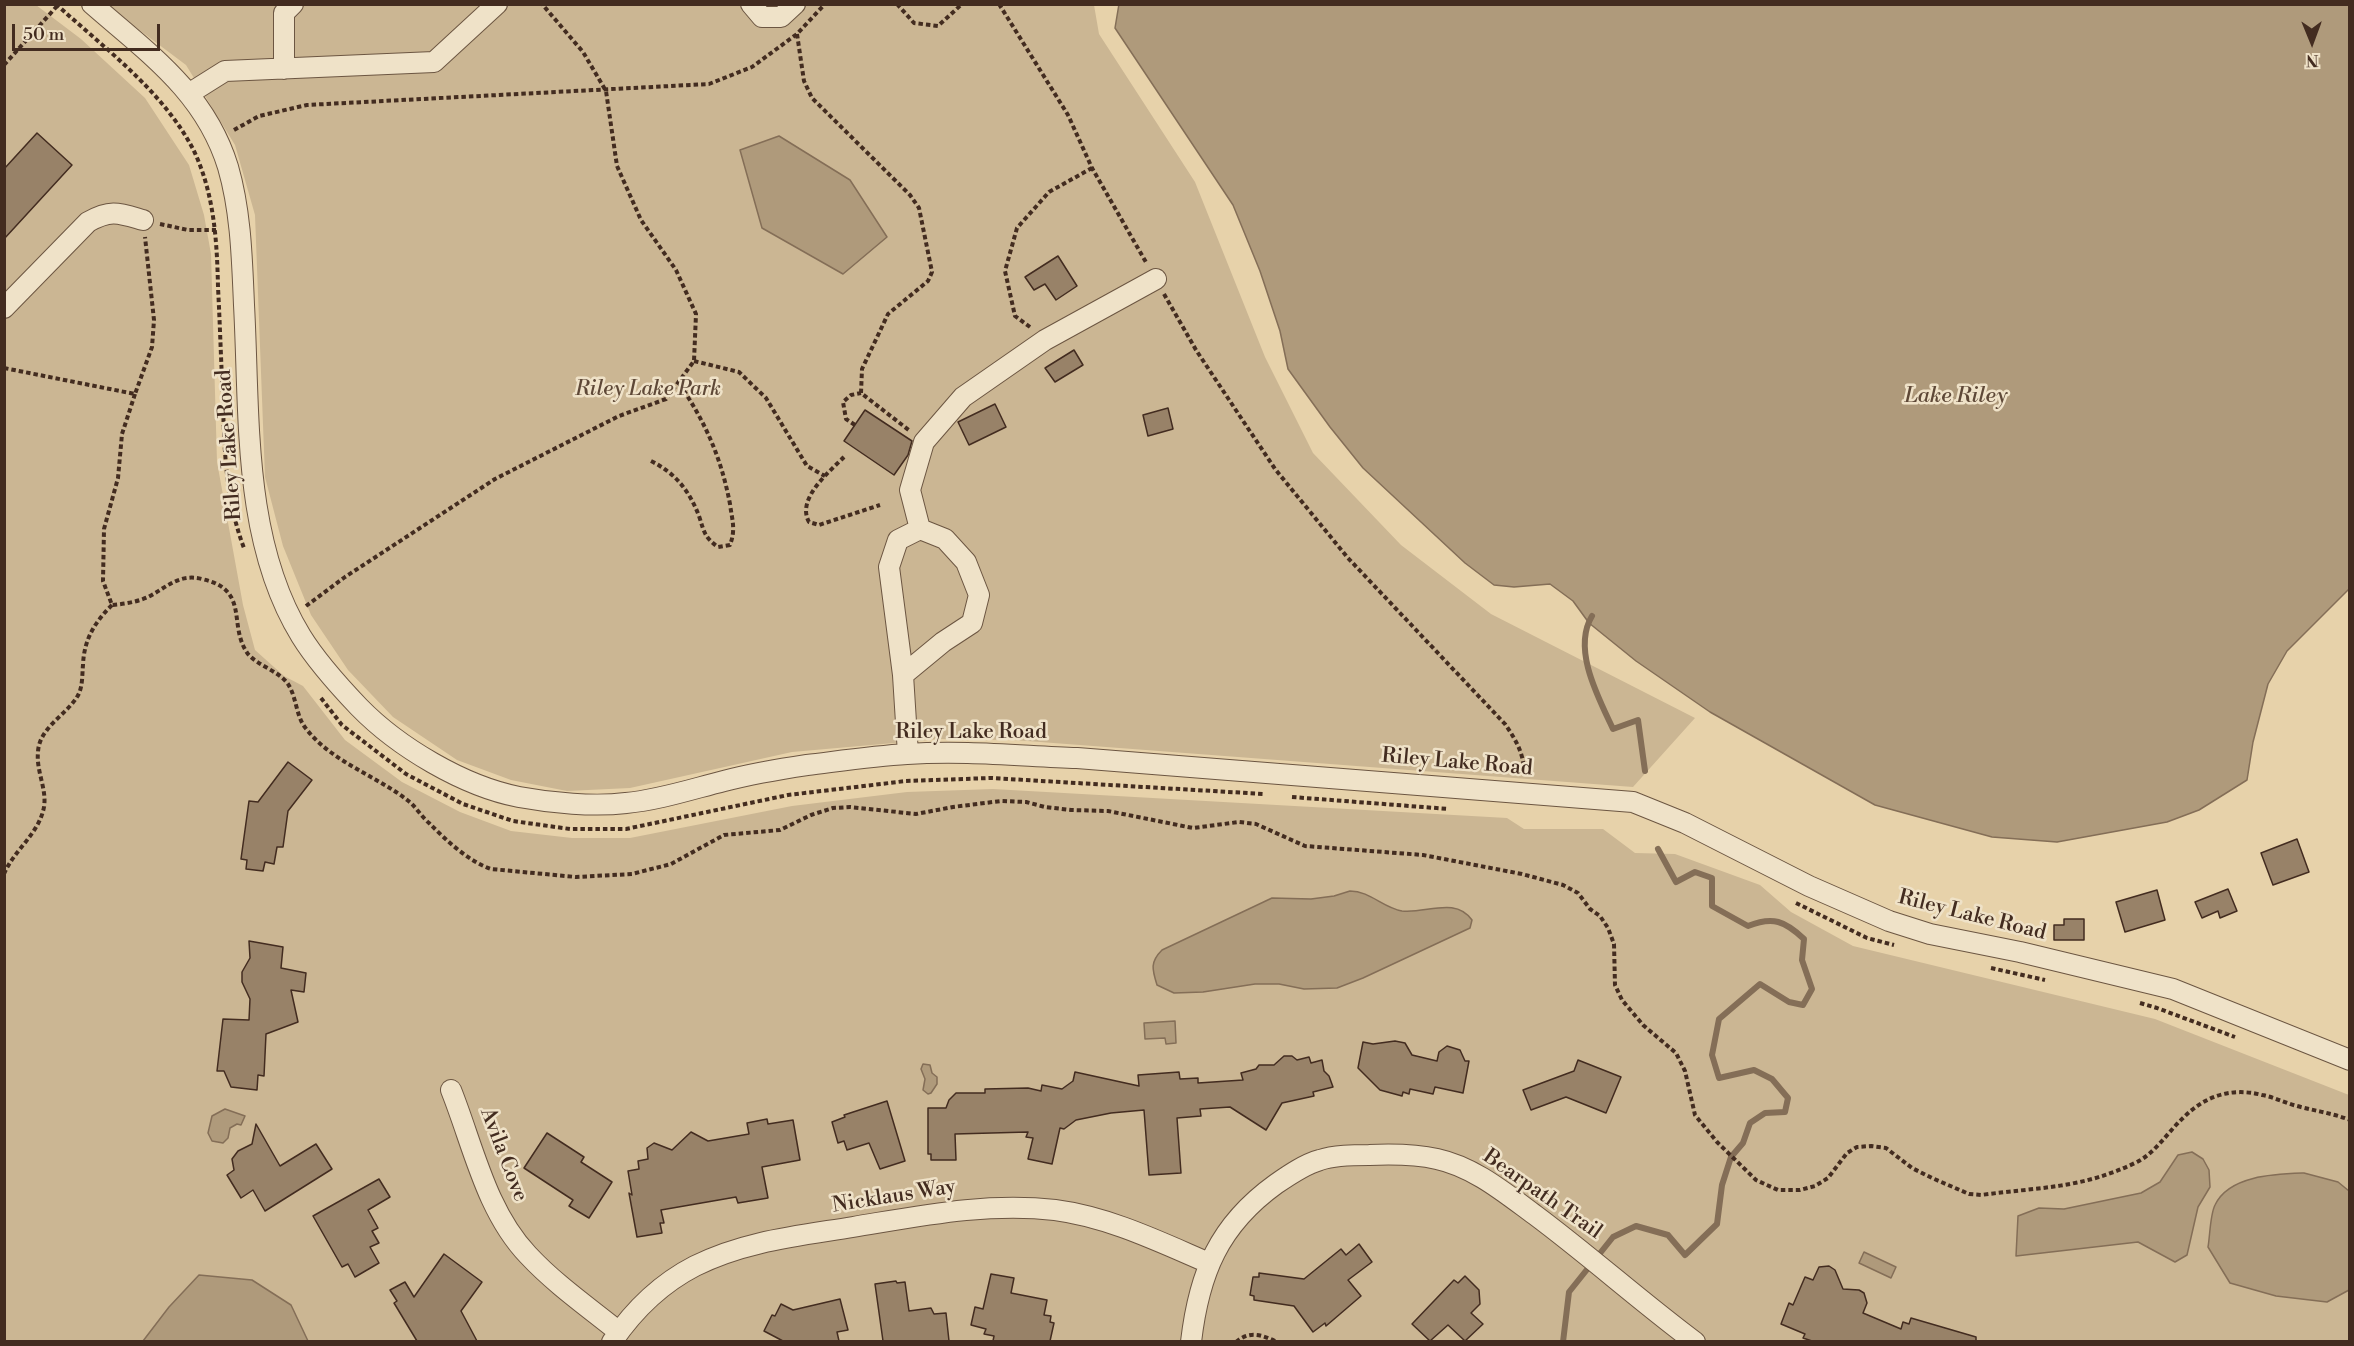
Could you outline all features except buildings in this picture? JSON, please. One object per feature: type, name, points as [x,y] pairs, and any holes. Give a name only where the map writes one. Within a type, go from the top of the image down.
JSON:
[{"type":"street","name":"Riley Lake Road","points":[[92,4],[152,55],[190,93],[227,165],[237,210],[242,252],[253,477],[261,533],[276,585],[300,635],[333,680],[372,720],[415,753],[464,779],[516,797],[569,803],[624,804],[729,780],[805,766],[908,754],[1077,758],[1633,802],[1685,823],[1809,886],[1889,921],[1930,934],[2020,952],[2173,989],[2349,1060]]},
{"type":"street","points":[[284,69],[284,13],[293,4]]},
{"type":"street","points":[[190,93],[225,71],[434,63],[497,4]]},
{"type":"street","points":[[751,4],[762,17],[781,17],[795,4]]},
{"type":"street","points":[[4,308],[88,222],[105,212],[143,220]]},
{"type":"street","points":[[920,529],[910,490],[924,442],[963,397],[1045,340],[1156,279]]},
{"type":"street","points":[[903,675],[943,642],[972,623],[979,595],[966,562],[945,539],[920,529],[898,540],[889,567],[903,675],[908,754]]},
{"type":"street","name":"Avila Cove","points":[[452,1090],[484,1181],[500,1216],[522,1248],[616,1336]]},
{"type":"street","name":"Bearpath Trail","points":[[1191,1341],[1196,1304],[1209,1263],[1227,1232],[1253,1201],[1285,1178],[1320,1159],[1400,1154],[1438,1160],[1473,1172],[1505,1193],[1615,1276],[1695,1341]]},
{"type":"street","name":"Nicklaus Way","points":[[616,1336],[657,1291],[693,1267],[730,1250],[771,1239],[959,1210],[1009,1206],[1058,1211],[1105,1221],[1209,1263]]},
{"type":"path","points":[[291,616],[345,577],[495,479],[619,416],[666,399],[694,361],[696,314],[676,270],[641,220],[617,166],[606,91],[584,52],[542,4]]},
{"type":"path","points":[[193,149],[216,140],[259,116],[307,105],[709,84],[752,67],[797,34],[825,4]]},
{"type":"path","points":[[897,4],[914,23],[938,26],[962,4]]},
{"type":"path","points":[[999,4],[1068,116],[1092,168],[1197,350],[1275,468],[1348,558],[1505,724],[1519,744],[1524,767],[1522,792]]},
{"type":"path","points":[[4,64],[57,5],[130,70],[173,118],[193,149],[207,186],[216,230],[225,460],[236,527],[244,549]]},
{"type":"path","points":[[797,34],[804,81],[812,99],[910,195],[919,208],[931,259],[932,272],[928,281],[888,314],[878,333],[862,369],[861,393]]},
{"type":"path","points":[[1045,340],[1016,316],[1005,271],[1017,228],[1048,192],[1092,168]]},
{"type":"path","points":[[112,605],[103,581],[104,529],[118,478],[122,434],[152,347],[154,320],[143,220],[188,230],[216,230]]},
{"type":"path","points":[[694,361],[739,372],[766,398],[807,466],[825,476]]},
{"type":"path","points":[[4,368],[135,394]]},
{"type":"path","points":[[651,461],[666,469],[684,485],[698,513],[707,539],[718,547],[730,545],[734,532],[721,461],[698,410],[678,382]]},
{"type":"path","points":[[855,425],[846,418],[843,402],[851,395],[861,393],[924,442]]},
{"type":"path","points":[[844,457],[825,476],[806,502],[805,514],[809,522],[819,525],[880,505]]},
{"type":"path","points":[[4,874],[32,836],[44,807],[44,791],[38,772],[37,750],[45,733],[78,696],[88,639],[96,621],[112,605],[146,597],[176,579],[186,577],[203,579],[229,593],[235,603],[239,632],[248,654],[288,683],[303,725],[315,737],[351,767],[388,787],[412,804],[428,823],[482,866],[491,869],[576,877],[632,874],[671,864],[724,835],[780,830],[811,815],[833,808],[850,807],[916,814],[1001,801],[1026,802],[1071,810],[1108,811],[1193,828],[1239,822],[1256,824],[1305,846],[1423,855],[1522,874],[1563,885],[1578,893],[1608,928],[1614,944],[1614,985],[1622,1000],[1643,1025],[1676,1053],[1685,1071],[1695,1115],[1717,1142],[1756,1180],[1778,1190],[1800,1190],[1815,1186],[1828,1178],[1847,1153],[1857,1147],[1871,1146],[1886,1148],[1912,1168],[1969,1194],[1981,1195],[2071,1185],[2113,1173],[2140,1160],[2198,1105],[2222,1094],[2245,1092],[2264,1095],[2294,1106],[2331,1113],[2349,1120]]},
{"type":"path","points":[[316,691],[342,724],[406,774],[463,804],[513,821],[570,829],[626,829],[788,795],[906,781],[991,778],[1266,795]]},
{"type":"path","points":[[1289,796],[1455,809]]},
{"type":"path","points":[[1236,1341],[1245,1334],[1256,1334],[1277,1341]]},
{"type":"green space","points":[[5,5],[36,5],[81,39],[145,98],[189,165],[204,215],[211,254],[217,462],[243,605],[255,650],[284,676],[303,686],[345,740],[402,782],[460,812],[511,831],[572,838],[630,838],[792,806],[907,792],[993,789],[1507,818],[1524,829],[1603,829],[1635,853],[1675,854],[1760,885],[1791,912],[1853,946],[2155,1019],[2349,1095],[2349,1341],[5,1342]]},
{"type":"green space","name":"Riley Lake Park","points":[[106,5],[1094,5],[1099,34],[1195,182],[1265,357],[1313,453],[1401,545],[1491,614],[1695,718],[1633,787],[1014,740],[939,739],[792,752],[630,788],[567,791],[511,780],[457,760],[393,717],[348,670],[311,615],[283,546],[265,477],[255,215],[235,145],[186,65]]},
{"type":"water","name":"Lake Riley","points":[[1119,4],[2349,5],[2349,589],[2287,651],[2268,684],[2253,742],[2247,780],[2199,810],[2167,822],[2057,842],[1992,837],[1875,805],[1710,712],[1636,661],[1589,623],[1573,601],[1550,584],[1514,587],[1494,585],[1465,563],[1363,468],[1288,369],[1280,331],[1260,271],[1233,205],[1115,28]]},
{"type":"water","points":[[779,136],[850,180],[887,237],[843,274],[762,228],[740,150]]},
{"type":"water","points":[[1350,891],[1364,894],[1402,911],[1449,907],[1457,909],[1472,920],[1470,928],[1337,988],[1304,989],[1279,984],[1255,984],[1203,992],[1174,993],[1157,985],[1153,966],[1155,958],[1162,950],[1272,898],[1311,899]]},
{"type":"water","points":[[1175,1021],[1176,1043],[1166,1044],[1165,1038],[1145,1039],[1144,1023]]},
{"type":"water","points":[[923,1064],[930,1065],[932,1073],[937,1077],[937,1084],[928,1094],[923,1090],[925,1079],[921,1069]]},
{"type":"water","points":[[225,1109],[245,1116],[241,1125],[237,1124],[230,1128],[228,1138],[223,1143],[212,1141],[208,1133],[212,1116]]},
{"type":"water","points":[[2192,1152],[2203,1159],[2209,1170],[2210,1187],[2198,1207],[2187,1255],[2175,1262],[2138,1242],[2016,1256],[2018,1216],[2039,1208],[2064,1209],[2141,1193],[2160,1182],[2178,1155]]},
{"type":"water","points":[[2304,1173],[2338,1182],[2349,1191],[2349,1290],[2327,1302],[2276,1296],[2230,1283],[2208,1247],[2215,1205],[2231,1187],[2242,1182],[2280,1174]]},
{"type":"water","points":[[1864,1252],[1896,1267],[1891,1278],[1859,1263]]},
{"type":"water","points":[[199,1275],[252,1280],[291,1305],[308,1341],[143,1341],[169,1307]]},
{"type":"waterway","points":[[1592,616],[1585,643],[1586,658],[1594,688],[1613,729],[1638,720],[1645,771]]},
{"type":"waterway","points":[[1563,1342],[1569,1292],[1613,1237],[1636,1226],[1668,1235],[1685,1255],[1717,1224],[1722,1185],[1731,1157],[1743,1143],[1750,1123],[1765,1113],[1785,1112],[1788,1098],[1772,1079],[1754,1070],[1719,1078],[1712,1055],[1719,1019],[1760,984],[1789,1002],[1803,1005],[1812,989],[1802,960],[1804,939],[1785,924],[1765,921],[1748,926],[1712,906],[1712,878],[1695,872],[1676,882],[1658,849]]}]
